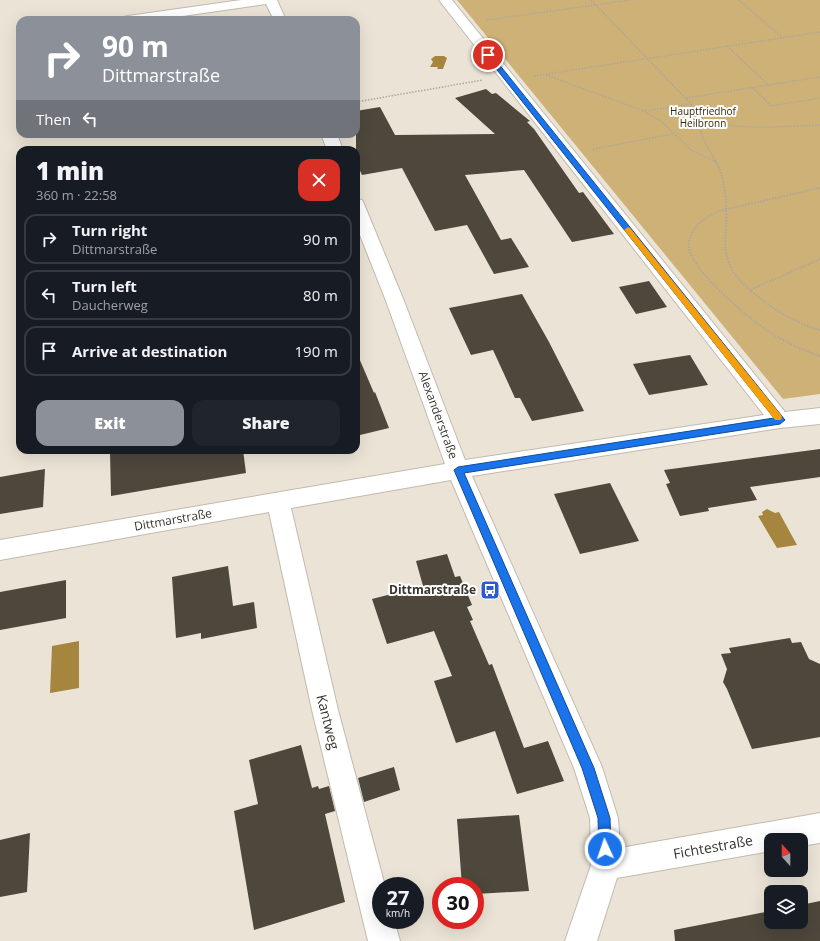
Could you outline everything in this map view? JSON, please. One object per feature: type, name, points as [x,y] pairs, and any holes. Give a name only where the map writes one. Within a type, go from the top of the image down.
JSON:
[{"type":"street","points":[[156,16],[268,0]]},
{"type":"street","points":[[271,0],[278,16]]},
{"type":"street","points":[[445,0],[780,420]]},
{"type":"street","name":"Alexanderstraße","points":[[360,214],[395,301],[458,470],[588,768],[604,818],[606,865],[581,941]]},
{"type":"street","name":"Dittmarstraße","points":[[0,550],[458,470],[780,420],[820,416]]},
{"type":"street","name":"Kantweg","points":[[278,502],[325,710],[384,941]]},
{"type":"street","name":"Fichtestraße","points":[[606,865],[820,828]]},
{"type":"path","points":[[591,0],[646,59],[686,98],[700,116],[713,123],[741,126],[820,125]]},
{"type":"path","points":[[483,21],[631,0]]},
{"type":"path","points":[[739,0],[782,38]]},
{"type":"path","points":[[360,101],[506,76],[521,78],[544,75],[820,32]]},
{"type":"path","points":[[727,46],[768,85]]},
{"type":"path","points":[[544,75],[644,111],[662,122],[691,150],[716,162]]},
{"type":"path","points":[[686,98],[820,77]]},
{"type":"path","points":[[753,88],[772,106],[820,98]]},
{"type":"path","points":[[644,111],[690,104]]},
{"type":"path","points":[[700,116],[698,124],[700,131],[719,167],[724,189],[726,227],[724,244],[726,256],[732,270],[762,301],[793,320],[820,330]]},
{"type":"path","points":[[593,149],[673,134]]},
{"type":"path","points":[[820,188],[715,212],[707,216],[696,226],[689,240],[689,248],[692,257],[709,280],[729,301],[760,326],[799,349],[820,356]]},
{"type":"path","points":[[750,290],[820,259]]},
{"type":"green space","name":"Hauptfriedhof Heilbronn","points":[[457,0],[820,0],[820,394],[783,399]]},
{"type":"shaded area","points":[[435,56],[444,56],[447,58],[443,69],[437,69],[438,67],[430,67],[433,62],[431,59]]},
{"type":"shaded area","points":[[767,509],[775,513],[779,512],[797,545],[777,548],[758,516],[763,515],[762,512]]},
{"type":"shaded area","points":[[79,641],[79,688],[50,693],[52,646]]},
{"type":"building","points":[[486,89],[492,94],[496,93],[530,121],[527,122],[534,129],[579,193],[583,192],[614,234],[572,242],[524,170],[465,175],[501,240],[511,238],[529,267],[494,274],[467,225],[435,231],[402,168],[362,175],[360,171],[360,146],[356,146],[356,138],[360,138],[360,110],[380,107],[395,135],[495,134],[455,98]]},
{"type":"building","points":[[649,281],[667,307],[636,314],[619,287]]},
{"type":"building","points":[[522,294],[549,342],[584,411],[532,421],[520,398],[515,398],[493,350],[471,355],[449,308]]},
{"type":"building","points":[[690,355],[708,385],[649,395],[633,364]]},
{"type":"building","points":[[360,360],[374,393],[375,392],[389,428],[360,435]]},
{"type":"building","points":[[820,449],[820,477],[750,487],[757,500],[708,508],[709,511],[680,516],[666,484],[670,483],[664,470]]},
{"type":"building","points":[[110,454],[244,454],[246,473],[111,496]]},
{"type":"building","points":[[45,469],[43,507],[0,514],[0,477]]},
{"type":"building","points":[[610,483],[639,541],[580,554],[554,494]]},
{"type":"building","points":[[447,554],[455,577],[460,576],[472,605],[467,607],[473,620],[470,621],[489,665],[492,664],[524,748],[548,741],[564,781],[517,794],[495,731],[456,743],[434,681],[452,676],[434,631],[387,644],[372,599],[423,586],[416,561]]},
{"type":"building","points":[[228,566],[233,606],[254,602],[257,628],[201,639],[201,633],[176,638],[172,577]]},
{"type":"building","points":[[66,580],[66,618],[0,630],[0,592]]},
{"type":"building","points":[[790,638],[792,643],[801,642],[809,659],[820,664],[820,737],[752,749],[723,682],[727,669],[721,654],[731,653],[729,648]]},
{"type":"building","points":[[301,745],[312,788],[318,786],[319,789],[329,786],[335,811],[325,814],[345,902],[254,930],[234,811],[258,804],[249,760]]},
{"type":"building","points":[[394,767],[400,790],[364,802],[358,778]]},
{"type":"building","points":[[519,815],[529,891],[484,894],[484,877],[461,877],[457,819]]},
{"type":"building","points":[[30,833],[27,892],[0,897],[0,840]]},
{"type":"building","points":[[820,901],[820,941],[675,941],[674,930],[764,912],[764,929],[808,929],[808,904]]},
{"type":"slow traffic","points":[[628,230],[778,417]]},
{"type":"place","name":"Dittmarstraße","points":[[490,590]]},
{"type":"route","points":[[488,55],[780,420],[458,470],[588,768],[604,818],[605,849]]}]
